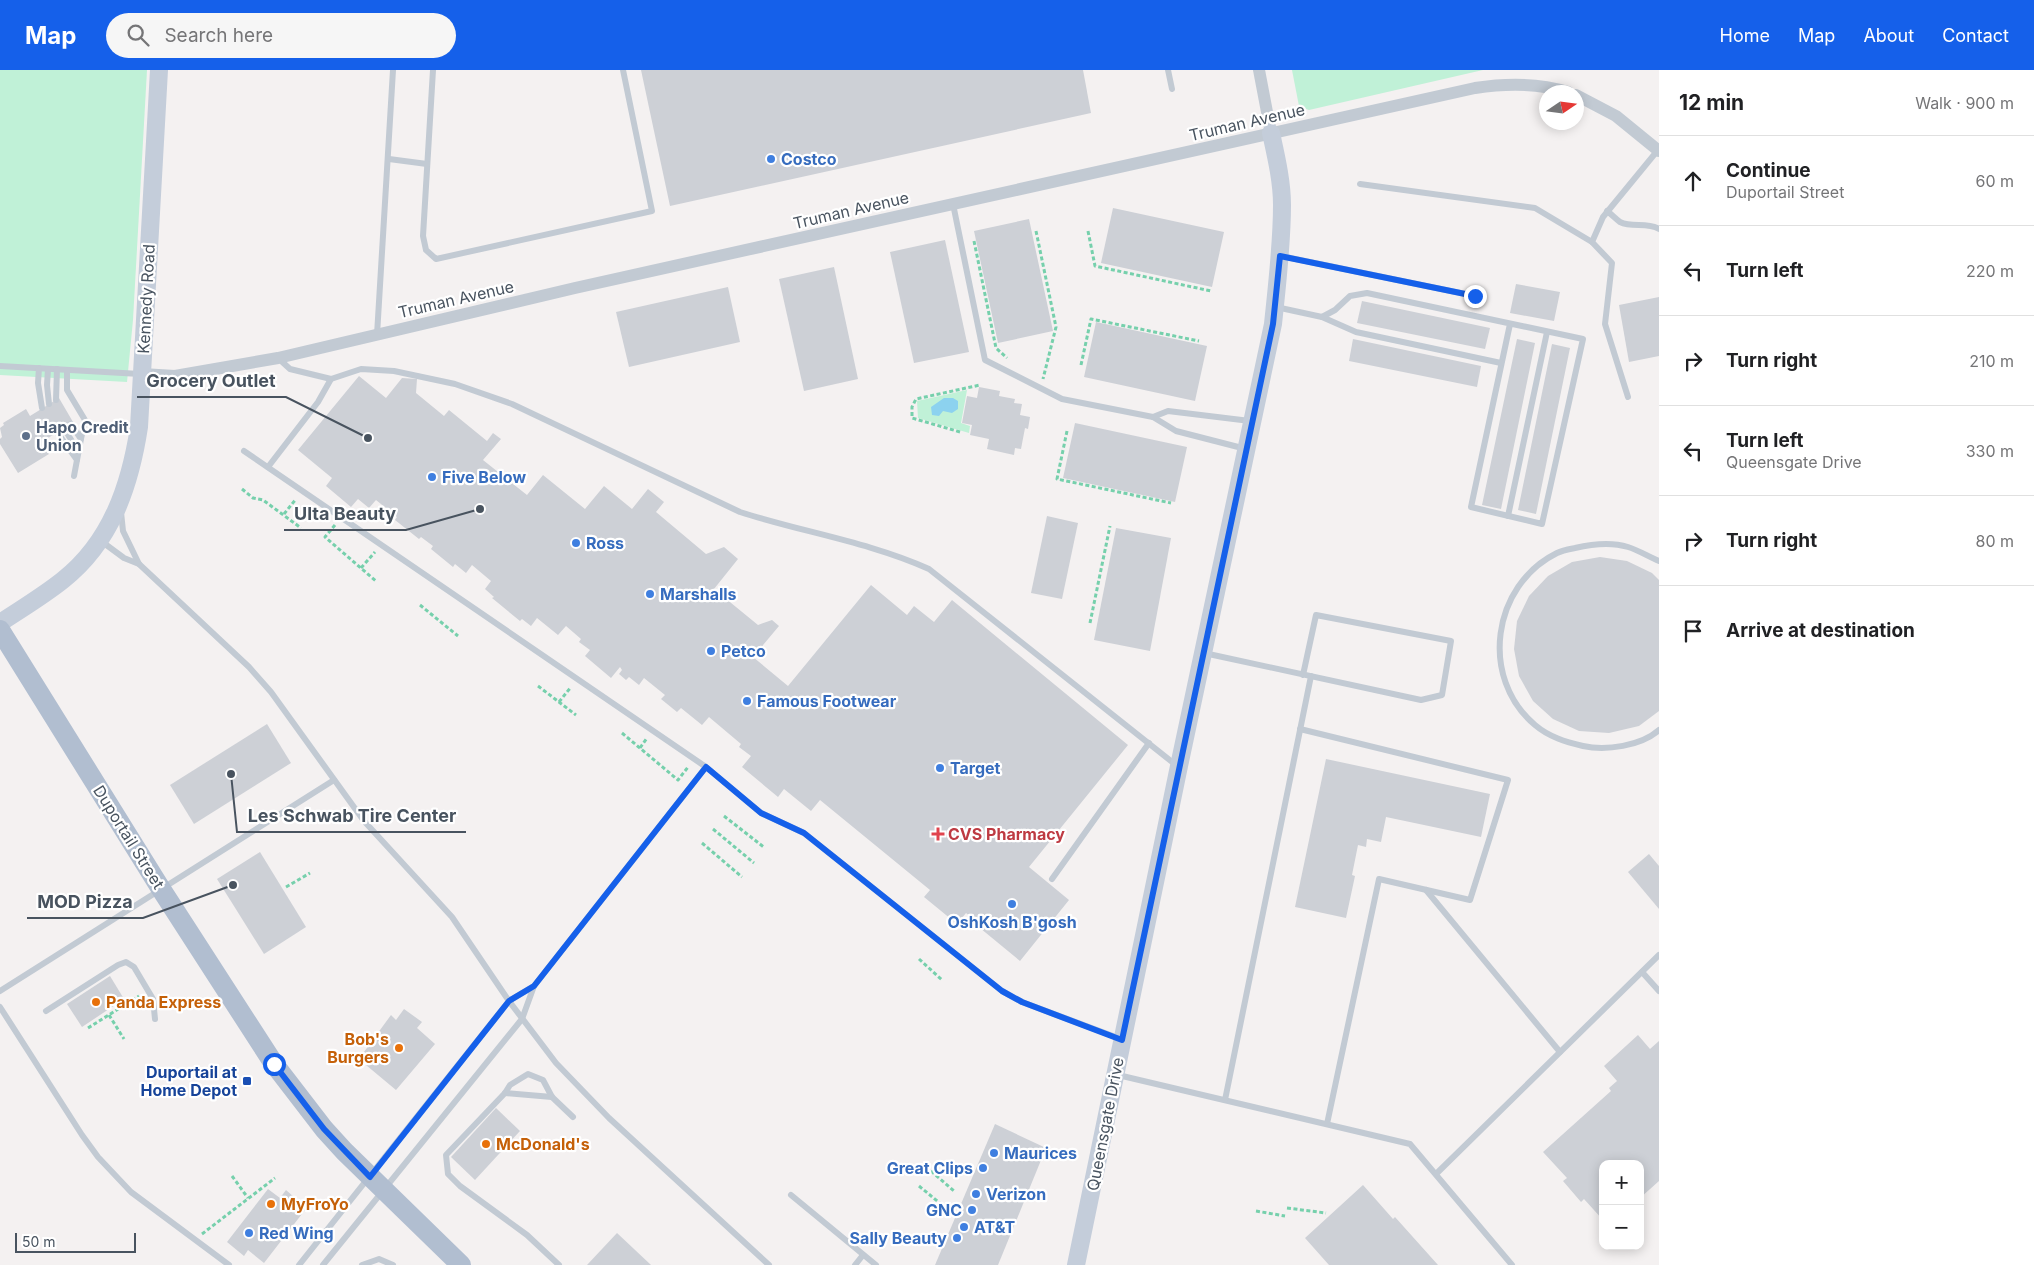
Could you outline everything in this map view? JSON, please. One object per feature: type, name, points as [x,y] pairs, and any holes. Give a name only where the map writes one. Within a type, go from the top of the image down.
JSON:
[{"type":"main road","name":"Duportail Street","points":[[0,630],[274,1064],[324,1129],[460,1265]]},
{"type":"street","name":"Kennedy Road","points":[[0,623],[65,579],[85,560],[112,521],[123,497],[136,444],[142,374],[159,70]]},
{"type":"street","name":"Queensgate Drive","points":[[1076,1265],[1273,324],[1280,256],[1282,204],[1279,171],[1259,70]]},
{"type":"street","name":"Truman Avenue","points":[[142,374],[175,376],[278,358],[575,288],[1490,85],[1539,87]]},
{"type":"street","points":[[1584,99],[1616,116],[1659,151]]},
{"type":"lane","points":[[377,335],[393,70]]},
{"type":"lane","points":[[433,70],[423,236],[426,250],[436,259],[652,212],[623,70]]},
{"type":"lane","points":[[1168,70],[1172,89]]},
{"type":"lane","points":[[1592,242],[1603,217],[1659,151]]},
{"type":"lane","points":[[389,159],[427,164]]},
{"type":"lane","points":[[1360,184],[1534,208],[1592,242],[1612,263],[1605,324],[1628,398]]},
{"type":"lane","points":[[953,204],[984,360],[1062,400],[1153,416],[1176,431],[1246,449]]},
{"type":"lane","points":[[1608,211],[1620,222],[1640,225],[1651,224],[1659,229]]},
{"type":"lane","points":[[1280,256],[1475,296]]},
{"type":"lane","points":[[1322,317],[1335,310],[1350,296],[1367,293],[1582,339],[1542,524],[1471,507],[1510,324]]},
{"type":"lane","points":[[1275,307],[1322,317],[1356,332],[1501,363]]},
{"type":"lane","points":[[1508,516],[1547,332]]},
{"type":"lane","points":[[278,358],[290,369],[331,379],[361,370],[394,371],[455,384],[512,404],[740,512],[776,524],[903,557],[929,569],[1179,766]]},
{"type":"lane","points":[[0,366],[142,374]]},
{"type":"lane","points":[[39,368],[38,383],[42,408]]},
{"type":"lane","points":[[48,369],[49,404]]},
{"type":"lane","points":[[56,400],[57,369]]},
{"type":"lane","points":[[67,370],[66,390],[85,420],[74,476]]},
{"type":"lane","points":[[268,467],[318,402],[331,379]]},
{"type":"lane","points":[[1153,416],[1168,411],[1252,421]]},
{"type":"lane","points":[[71,424],[81,439]]},
{"type":"lane","points":[[64,428],[73,443],[77,460]]},
{"type":"lane","points":[[57,432],[77,460]]},
{"type":"lane","points":[[244,451],[706,767],[761,813],[804,833],[1002,991],[1022,1002],[1122,1040]]},
{"type":"lane","points":[[123,497],[121,510],[123,531],[139,564],[249,667],[280,703],[364,821],[452,917],[509,1001],[556,1063],[602,1111],[769,1265]]},
{"type":"lane","points":[[100,540],[124,558],[139,564]]},
{"type":"lane","points":[[1659,561],[1627,546],[1592,544],[1558,553],[1529,573],[1518,587],[1508,602],[1499,636],[1502,671],[1514,701],[1535,725],[1563,742],[1594,749],[1626,746],[1659,730]]},
{"type":"lane","points":[[1203,652],[1303,675],[1421,700],[1442,695],[1451,641],[1316,615],[1303,675]]},
{"type":"lane","points":[[1225,1100],[1311,676]]},
{"type":"lane","points":[[1300,729],[1508,780],[1470,900],[1379,879],[1327,1124]]},
{"type":"lane","points":[[1052,879],[1149,743]]},
{"type":"lane","points":[[299,1265],[377,1183],[522,1019],[534,986],[706,767]]},
{"type":"lane","points":[[0,991],[334,780]]},
{"type":"lane","points":[[1426,890],[1560,1052]]},
{"type":"lane","points":[[1436,1174],[1659,955]]},
{"type":"lane","points":[[46,1011],[118,965],[126,962],[134,967],[153,999],[155,1019]]},
{"type":"lane","points":[[1642,972],[1659,991]]},
{"type":"lane","points":[[323,1265],[377,1183],[509,1001],[534,986]]},
{"type":"lane","points":[[0,1007],[98,1157],[131,1192],[229,1265]]},
{"type":"lane","points":[[560,1265],[528,1234],[460,1186],[448,1174],[446,1156],[504,1094],[510,1085],[528,1074],[543,1080],[552,1097],[573,1117]]},
{"type":"lane","points":[[1115,1074],[1410,1144],[1512,1265]]},
{"type":"lane","points":[[504,1094],[552,1097]]},
{"type":"lane","points":[[791,1195],[876,1265]]},
{"type":"lane","points":[[854,1265],[863,1254]]},
{"type":"lane","points":[[362,1265],[379,1259],[393,1265]]},
{"type":"path","points":[[1034,379],[1044,379],[1056,327],[1036,231]]},
{"type":"path","points":[[1088,231],[1095,266],[1210,291]]},
{"type":"path","points":[[972,232],[996,348],[1008,359]]},
{"type":"path","points":[[1081,365],[1091,319],[1199,340]]},
{"type":"path","points":[[960,432],[912,418],[912,407],[916,399],[980,385]]},
{"type":"path","points":[[1067,431],[1058,479],[1171,503]]},
{"type":"path","points":[[242,489],[253,498],[263,500],[301,528]]},
{"type":"path","points":[[1090,623],[1110,526]]},
{"type":"path","points":[[325,537],[377,582]]},
{"type":"path","points":[[420,605],[458,636]]},
{"type":"path","points":[[538,686],[576,715]]},
{"type":"path","points":[[622,733],[678,780]]},
{"type":"path","points":[[724,816],[765,848]]},
{"type":"path","points":[[713,829],[754,863]]},
{"type":"path","points":[[702,843],[742,877]]},
{"type":"path","points":[[286,887],[310,872]]},
{"type":"path","points":[[919,959],[942,980]]},
{"type":"path","points":[[88,1028],[138,996]]},
{"type":"path","points":[[109,1015],[124,1039]]},
{"type":"path","points":[[931,1171],[954,1191]]},
{"type":"path","points":[[232,1176],[248,1198]]},
{"type":"path","points":[[195,1239],[275,1178]]},
{"type":"path","points":[[919,1186],[942,1205]]},
{"type":"path","points":[[1287,1208],[1326,1213]]},
{"type":"path","points":[[1256,1210],[1285,1216]]},
{"type":"green space","points":[[0,70],[147,70],[133,320],[127,382],[0,375]]},
{"type":"green space","points":[[1292,70],[1483,70],[1309,110],[1299,106]]},
{"type":"green space","points":[[967,390],[961,423],[970,426],[969,433],[918,418],[917,401]]},
{"type":"water","points":[[944,398],[953,398],[958,401],[958,409],[952,413],[943,411],[939,416],[932,415],[931,407]]},
{"type":"building","name":"Costco","points":[[641,70],[1083,70],[1091,113],[670,206]]},
{"type":"building","points":[[1113,208],[1224,232],[1212,287],[1101,263]]},
{"type":"building","points":[[1029,219],[1053,331],[998,343],[974,231]]},
{"type":"building","points":[[945,240],[969,352],[914,363],[890,252]]},
{"type":"building","points":[[834,267],[858,379],[804,391],[779,279]]},
{"type":"building","points":[[1516,284],[1560,292],[1554,321],[1510,313]]},
{"type":"building","points":[[728,287],[740,342],[629,367],[616,312]]},
{"type":"building","points":[[1659,297],[1659,356],[1629,362],[1619,305]]},
{"type":"building","points":[[1362,301],[1490,328],[1485,349],[1357,323]]},
{"type":"building","points":[[1096,322],[1207,346],[1195,401],[1084,377]]},
{"type":"building","points":[[1353,339],[1481,366],[1477,387],[1349,361]]},
{"type":"building","points":[[1517,339],[1535,343],[1501,509],[1482,505]]},
{"type":"building","points":[[1552,344],[1570,348],[1536,514],[1518,510]]},
{"type":"building","points":[[359,376],[386,398],[402,378],[417,379],[416,393],[444,416],[449,410],[487,441],[493,433],[501,439],[483,460],[527,495],[543,475],[585,509],[604,486],[632,509],[648,489],[664,502],[656,512],[706,554],[724,547],[738,559],[714,589],[758,625],[772,620],[779,626],[753,657],[788,686],[871,585],[907,615],[914,606],[934,622],[952,600],[1128,745],[1029,867],[1069,900],[1020,961],[969,919],[971,917],[966,913],[957,924],[924,897],[930,890],[820,800],[811,811],[784,789],[778,797],[742,767],[751,756],[739,747],[741,744],[709,717],[702,725],[681,708],[677,712],[661,699],[665,695],[644,678],[639,685],[629,677],[626,680],[619,674],[622,670],[620,667],[611,678],[585,656],[590,650],[579,642],[581,639],[566,626],[558,635],[537,618],[531,626],[522,619],[520,621],[492,598],[494,597],[485,589],[491,581],[472,565],[466,573],[455,564],[453,567],[431,549],[433,546],[421,537],[419,539],[395,520],[397,517],[376,500],[369,508],[358,499],[351,507],[326,486],[332,478],[298,450]]},
{"type":"building","points":[[979,387],[1000,391],[999,396],[1015,399],[1014,403],[1022,404],[1020,415],[1030,417],[1028,429],[1025,428],[1021,449],[1015,448],[1014,455],[987,449],[989,439],[970,435],[972,425],[962,423],[967,396],[977,398]]},
{"type":"building","name":"Hapo Credit Union","points":[[59,398],[73,422],[45,440],[51,449],[47,451],[49,454],[18,473],[0,444],[2,437],[0,428],[4,425],[3,423],[26,409],[30,416]]},
{"type":"building","points":[[1075,423],[1187,447],[1175,502],[1063,478]]},
{"type":"building","points":[[1047,516],[1078,523],[1062,599],[1031,593]]},
{"type":"building","points":[[1116,528],[1171,538],[1150,651],[1094,640]]},
{"type":"building","points":[[1600,557],[1627,561],[1652,573],[1659,580],[1659,711],[1639,726],[1609,733],[1579,731],[1553,719],[1533,701],[1519,676],[1514,649],[1517,621],[1529,596],[1548,576],[1572,562]]},
{"type":"building","points":[[267,724],[291,763],[194,824],[170,785]]},
{"type":"building","points":[[1326,759],[1490,794],[1481,837],[1386,817],[1381,842],[1367,839],[1366,847],[1358,845],[1352,875],[1355,876],[1346,918],[1295,907]]},
{"type":"building","points":[[260,852],[306,927],[264,954],[217,879]]},
{"type":"building","points":[[1649,854],[1659,866],[1659,909],[1628,872]]},
{"type":"building","name":"Panda Express","points":[[110,976],[124,999],[82,1027],[67,1004]]},
{"type":"building","name":"Bob's Burgers","points":[[404,1009],[422,1022],[417,1028],[435,1044],[396,1090],[366,1065],[364,1052],[391,1015],[396,1020]]},
{"type":"building","points":[[1638,1035],[1650,1049],[1659,1041],[1659,1181],[1644,1194],[1644,1160],[1599,1160],[1599,1216],[1584,1199],[1581,1202],[1563,1181],[1567,1178],[1543,1152],[1611,1091],[1609,1088],[1617,1081],[1604,1066]]},
{"type":"building","name":"McDonald's","points":[[496,1108],[520,1131],[475,1180],[451,1157]]},
{"type":"building","points":[[995,1124],[1046,1148],[998,1265],[935,1265]]},
{"type":"building","points":[[1363,1185],[1438,1265],[1329,1265],[1305,1238]]},
{"type":"building","points":[[268,1189],[280,1198],[286,1190],[294,1197],[292,1200],[305,1210],[264,1263],[248,1250],[244,1256],[227,1242]]},
{"type":"building","points":[[617,1233],[651,1265],[587,1265]]},
{"type":"place","name":"Costco","points":[[771,159]]},
{"type":"place","name":"Hapo Credit Union","points":[[26,436]]},
{"type":"place","name":"Grocery Outlet","points":[[368,438]]},
{"type":"place","name":"Five Below","points":[[432,477]]},
{"type":"place","name":"Ulta Beauty","points":[[480,509]]},
{"type":"place","name":"Ross","points":[[576,543]]},
{"type":"place","name":"Marshalls","points":[[650,594]]},
{"type":"place","name":"Petco","points":[[711,651]]},
{"type":"place","name":"Famous Footwear","points":[[747,701]]},
{"type":"place","name":"Target","points":[[940,768]]},
{"type":"place","name":"Les Schwab Tire Center","points":[[231,774]]},
{"type":"place","name":"CVS Pharmacy","points":[[938,834]]},
{"type":"place","name":"MOD Pizza","points":[[233,885]]},
{"type":"place","name":"OshKosh B'gosh","points":[[1012,904]]},
{"type":"place","name":"Panda Express","points":[[96,1002]]},
{"type":"place","name":"Bob's Burgers","points":[[399,1048]]},
{"type":"place","name":"Duportail at Home Depot","points":[[247,1081]]},
{"type":"place","name":"McDonald's","points":[[486,1144]]},
{"type":"place","name":"Maurices","points":[[994,1153]]},
{"type":"place","name":"Great Clips","points":[[983,1168]]},
{"type":"place","name":"Verizon","points":[[976,1194]]},
{"type":"place","name":"MyFroYo","points":[[271,1204]]},
{"type":"place","name":"GNC","points":[[972,1210]]},
{"type":"place","name":"AT&T","points":[[964,1227]]},
{"type":"place","name":"Red Wing","points":[[249,1233]]},
{"type":"place","name":"Sally Beauty","points":[[957,1238]]},
{"type":"route","points":[[274,1064],[324,1129],[370,1177],[509,1001],[534,986],[706,767],[761,813],[804,833],[1002,991],[1022,1002],[1122,1040],[1273,324],[1280,256],[1475,296]]}]
